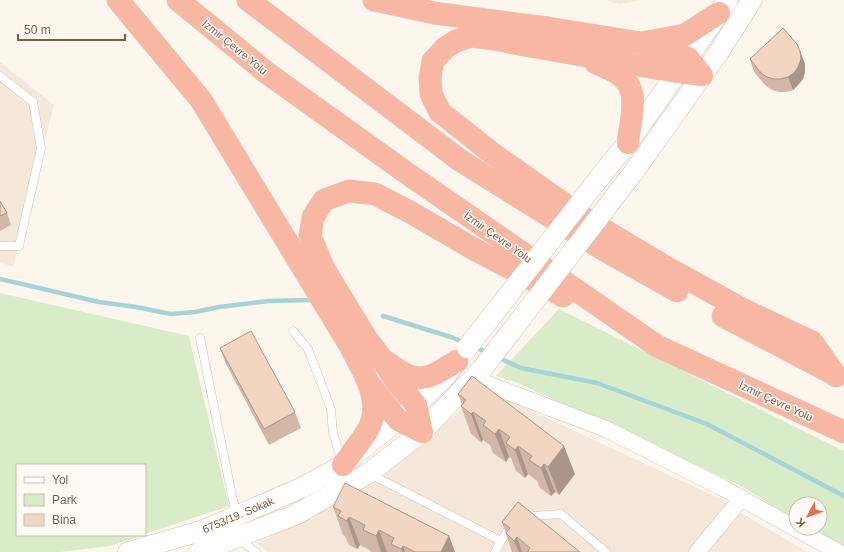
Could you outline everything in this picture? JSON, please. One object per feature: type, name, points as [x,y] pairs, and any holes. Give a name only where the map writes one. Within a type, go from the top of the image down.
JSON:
[{"type":"highway","points":[[118,0],[201,100],[330,311],[371,385],[398,420],[422,432]]},
{"type":"highway","name":"İzmir Çevre Yolu","points":[[178,0],[267,73],[414,179],[657,346],[844,432]]},
{"type":"highway","points":[[248,0],[461,161],[604,250],[718,313],[840,377]]},
{"type":"highway","points":[[374,0],[434,13],[548,28],[641,43],[666,49],[682,65],[702,75]]},
{"type":"highway","points":[[641,43],[685,35],[724,6]]},
{"type":"highway","points":[[682,65],[580,55],[494,38],[471,36],[456,41],[445,48],[433,61],[430,78],[431,94],[440,112],[493,154],[584,218],[664,266],[737,306],[812,342],[840,377]]},
{"type":"highway","points":[[580,55],[622,76],[630,89],[634,106],[628,142]]},
{"type":"highway","points":[[422,432],[416,405],[396,381],[366,338],[324,269],[310,236],[313,217],[324,200],[349,191],[375,194],[410,212],[472,248],[657,346]]},
{"type":"highway","points":[[381,358],[410,378],[427,378],[442,371],[462,355]]},
{"type":"highway","points":[[343,465],[368,429],[374,410],[371,385]]},
{"type":"street","points":[[199,552],[295,515],[369,473],[422,432],[478,374],[633,173],[719,52],[752,0]]},
{"type":"street","name":"6753/19. Sokak","points":[[128,552],[204,530],[303,487],[343,465],[416,405],[444,378],[628,142],[724,6]]},
{"type":"street","points":[[478,374],[606,429],[742,498],[838,552]]},
{"type":"street","points":[[697,552],[742,498]]},
{"type":"lane","points":[[0,76],[33,102],[41,148],[19,246],[0,246]]},
{"type":"lane","points":[[293,331],[308,349],[330,409],[333,433],[343,465]]},
{"type":"lane","points":[[200,338],[236,516]]},
{"type":"lane","points":[[369,473],[501,541]]},
{"type":"lane","points":[[495,552],[510,527],[534,516],[561,514],[606,552]]},
{"type":"lane","points":[[238,538],[256,552]]},
{"type":"shaded area","points":[[606,0],[641,0],[620,4]]},
{"type":"shaded area","points":[[0,62],[54,105],[13,267],[0,262]]},
{"type":"shaded area","points":[[485,389],[729,503],[743,514],[807,552],[268,552],[257,543],[368,485],[391,469]]},
{"type":"green space","points":[[0,293],[189,336],[229,506],[146,534],[146,464],[16,464],[16,536],[140,536],[110,546],[60,552],[0,552]]},
{"type":"green space","points":[[559,309],[844,451],[844,550],[821,536],[828,536],[828,496],[788,496],[788,515],[741,486],[518,383],[496,376]]},
{"type":"building","points":[[783,28],[797,44],[801,59],[794,73],[788,77],[774,79],[761,73],[750,59]]},
{"type":"building","points":[[0,201],[7,213],[0,216]]},
{"type":"building","points":[[251,331],[295,412],[264,429],[220,348]]},
{"type":"building","points":[[472,376],[564,446],[548,467],[544,464],[541,468],[529,460],[532,456],[518,446],[515,450],[506,443],[510,437],[499,429],[495,434],[483,425],[486,421],[473,412],[471,414],[461,406],[466,400],[458,394]]},
{"type":"building","points":[[345,483],[449,536],[441,552],[415,552],[403,546],[401,549],[391,544],[394,538],[379,530],[376,536],[363,530],[365,525],[349,517],[347,521],[338,516],[341,511],[333,507]]},
{"type":"building","points":[[518,502],[580,552],[528,552],[530,548],[517,537],[514,541],[506,533],[510,528],[502,522]]},
{"type":"waterway","points":[[0,279],[99,302],[171,314],[269,301],[311,300]]},
{"type":"waterway","points":[[383,316],[451,337],[465,343]]},
{"type":"waterway","points":[[474,347],[489,353]]},
{"type":"waterway","points":[[497,357],[521,368],[597,383],[707,424],[844,496]]}]
